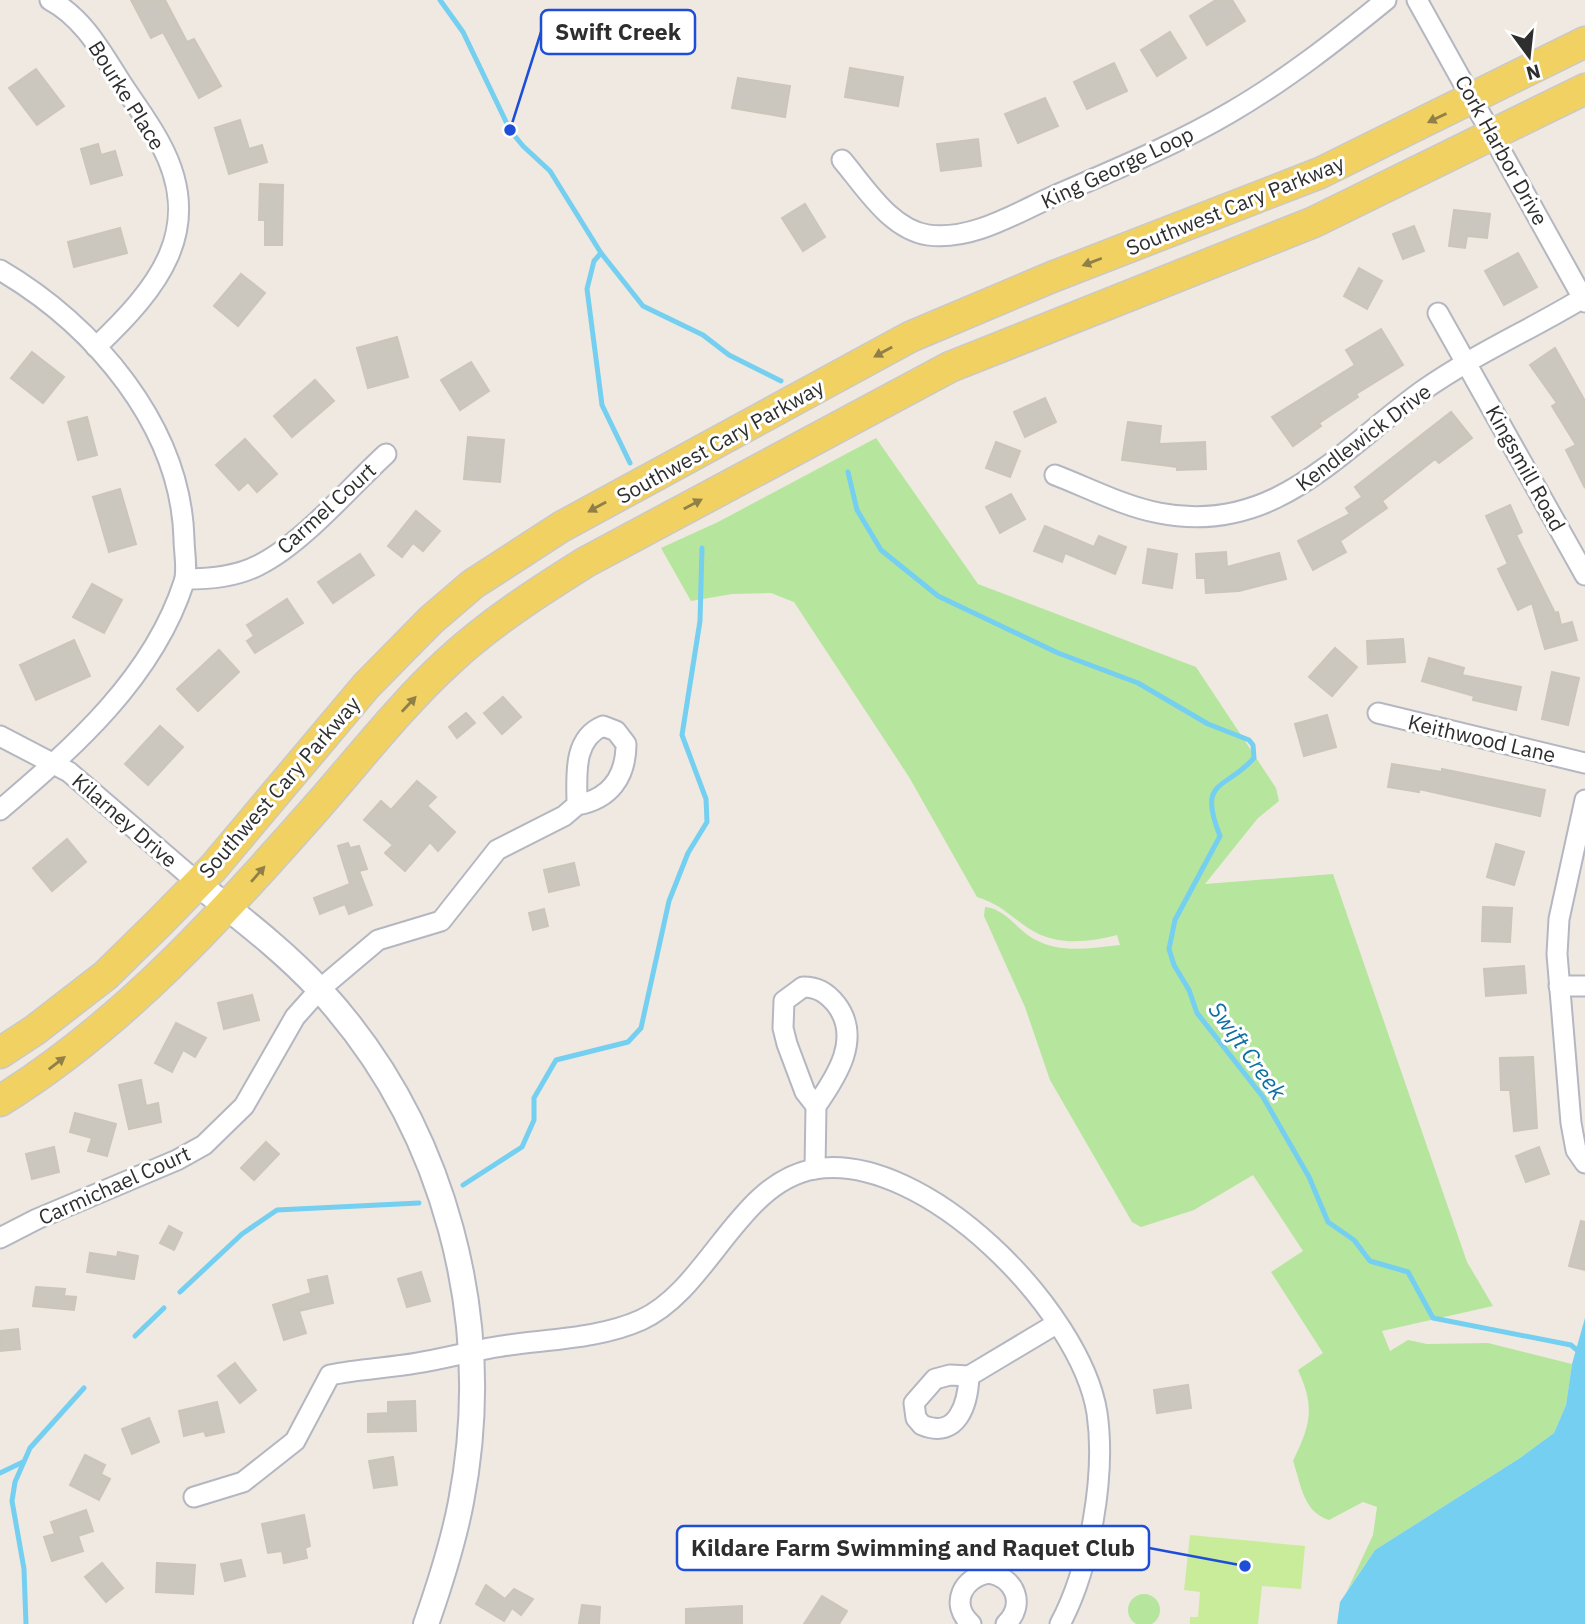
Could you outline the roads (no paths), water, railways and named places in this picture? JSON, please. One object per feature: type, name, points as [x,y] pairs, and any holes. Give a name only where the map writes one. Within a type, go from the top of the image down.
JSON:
[{"type":"main road","name":"Southwest Cary Parkway","points":[[0,1101],[39,1077],[125,1007],[366,685],[431,620],[473,584],[561,527],[910,337],[1052,277],[1320,173],[1585,42]]},
{"type":"main road","name":"Southwest Cary Parkway","points":[[0,1053],[35,1030],[211,894],[448,662],[528,598],[586,562],[950,367],[1314,222],[1585,89]]},
{"type":"street","name":"Bourke Place","points":[[50,0],[68,10],[91,36],[161,144],[178,191],[179,218],[169,258],[138,306],[96,346]]},
{"type":"street","name":"King George Loop","points":[[842,160],[877,202],[895,220],[909,228],[926,235],[947,236],[989,226],[1175,142],[1233,111],[1291,73],[1386,0]]},
{"type":"street","name":"Cork Harbor Drive","points":[[1417,0],[1584,300]]},
{"type":"street","points":[[0,270],[57,310],[96,346],[121,378],[165,452],[181,505],[185,579],[141,668],[54,764],[0,810]]},
{"type":"street","name":"Kendlewick Drive","points":[[1055,475],[1134,506],[1168,514],[1226,515],[1254,509],[1285,496],[1323,470],[1379,423],[1465,362],[1505,344],[1584,300]]},
{"type":"street","points":[[1438,313],[1465,362]]},
{"type":"street","name":"Kingsmill Road","points":[[1465,362],[1585,575]]},
{"type":"street","name":"Carmel Court","points":[[185,579],[223,577],[261,565],[297,538],[386,454]]},
{"type":"street","name":"Keithwood Lane","points":[[1378,713],[1585,763]]},
{"type":"street","name":"Kilarney Drive","points":[[0,736],[69,772],[211,894]]},
{"type":"street","points":[[1585,800],[1559,919],[1559,986],[1571,1124],[1576,1150],[1585,1163]]},
{"type":"street","name":"Carmichael Court","points":[[0,1238],[48,1214],[177,1160],[204,1145],[244,1106],[296,1017],[320,989],[378,940],[441,921],[497,850],[564,816],[577,805]]},
{"type":"street","points":[[211,894],[320,989],[373,1057],[422,1143],[457,1248],[473,1353],[471,1426],[461,1502],[448,1559],[426,1624]]},
{"type":"street","points":[[815,1169],[816,1106],[844,1057],[848,1043],[844,1017],[828,995],[817,987],[803,986],[784,1000],[783,1028],[795,1071],[816,1106]]},
{"type":"street","points":[[1559,986],[1585,986]]},
{"type":"street","points":[[194,1497],[243,1482],[295,1440],[330,1375],[473,1353],[493,1347],[604,1332],[643,1319],[674,1297],[699,1271],[719,1242],[786,1179],[815,1169],[849,1169],[906,1187],[955,1216],[1013,1266],[1056,1324],[1079,1361],[1097,1412],[1099,1457],[1095,1503],[1087,1543],[1076,1590],[1060,1624]]},
{"type":"street","points":[[969,1376],[1056,1324]]},
{"type":"street","points":[[971,1624],[961,1613],[960,1595],[970,1579],[979,1574],[999,1574],[1007,1580],[1017,1597],[1016,1621]]},
{"type":"water","points":[[1585,1318],[1585,1624],[1337,1624],[1340,1602],[1375,1550],[1520,1458],[1554,1433],[1566,1405],[1572,1364]]},
{"type":"waterway","name":"Swift Creek","points":[[440,0],[463,32],[510,130],[550,171],[601,253],[643,306],[703,335],[729,355],[781,381]]},
{"type":"waterway","points":[[601,253],[594,261],[587,289],[602,405],[630,463]]},
{"type":"waterway","name":"Swift Creek","points":[[848,472],[857,510],[881,550],[938,596],[1058,653],[1138,683],[1208,724],[1249,740],[1253,745],[1254,758],[1213,795],[1214,817],[1220,836],[1175,920],[1169,949],[1197,1013],[1263,1097],[1309,1177],[1328,1222],[1354,1240],[1370,1261],[1408,1272],[1433,1318],[1571,1345],[1585,1357]]},
{"type":"waterway","points":[[463,1185],[522,1147],[534,1120],[534,1098],[556,1060],[628,1042],[641,1028],[669,901],[688,853],[707,822],[706,799],[682,735],[700,621],[702,548]]},
{"type":"waterway","points":[[180,1292],[242,1234],[277,1210],[419,1203]]},
{"type":"waterway","points":[[135,1336],[164,1308]]},
{"type":"waterway","points":[[26,1624],[24,1569],[12,1501],[15,1482],[30,1448],[84,1388]]},
{"type":"waterway","points":[[0,1473],[23,1462]]},
{"type":"place","name":"Swift Creek","points":[[510,130]]},
{"type":"place","name":"Kildare Farm Swimming and Raquet Club","points":[[1245,1566]]}]
